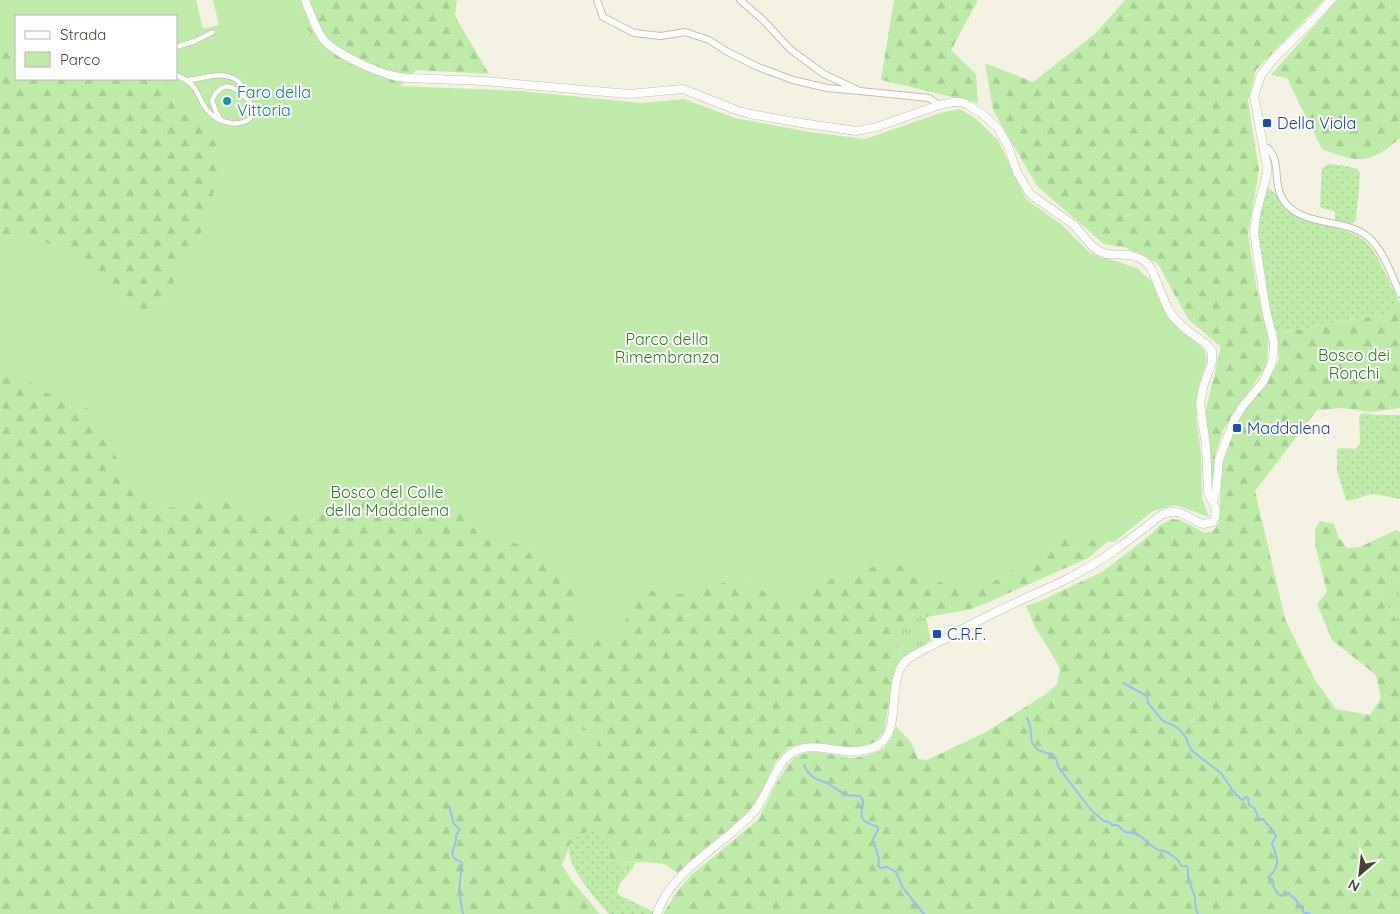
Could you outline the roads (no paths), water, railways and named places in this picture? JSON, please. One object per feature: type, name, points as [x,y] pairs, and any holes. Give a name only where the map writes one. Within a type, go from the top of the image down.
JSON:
[{"type":"street","points":[[305,0],[318,32],[330,46],[379,71],[395,76],[629,94],[683,89],[750,114],[850,130],[865,130],[939,105],[961,102],[975,109],[998,128],[1017,172],[1030,194],[1074,225],[1092,246],[1099,251],[1106,254],[1129,255],[1146,262],[1151,268],[1171,314],[1188,331],[1209,347],[1212,352],[1212,362],[1201,395],[1200,412],[1206,446],[1208,492],[1216,513],[1212,522],[1203,524],[1177,511],[1161,515],[1093,565],[991,614],[907,660],[899,673],[889,733],[885,740],[873,748],[859,751],[849,752],[813,746],[796,750],[790,754],[780,765],[754,812],[694,864],[664,897],[657,914]]},
{"type":"street","points":[[597,0],[603,17],[634,33],[660,36],[685,32],[709,40],[758,67],[792,80],[827,88],[929,98],[939,105]]},
{"type":"street","points":[[740,0],[763,20],[791,50],[824,74],[860,91]]},
{"type":"street","points":[[1213,502],[1216,494],[1219,459],[1234,420],[1242,407],[1263,382],[1274,357],[1274,343],[1266,310],[1254,233],[1256,216],[1267,173],[1254,96],[1261,74],[1331,0]]},
{"type":"street","points":[[178,46],[213,32]]},
{"type":"street","points":[[178,76],[187,80],[196,89],[209,112],[222,120],[234,124],[251,118],[253,115],[246,90],[227,75],[187,80]]},
{"type":"street","points":[[222,120],[212,101],[220,89],[228,85],[232,86],[250,100]]},
{"type":"street","points":[[1263,148],[1268,148],[1274,157],[1277,186],[1282,199],[1288,206],[1302,216],[1348,227],[1369,238],[1379,251],[1400,294]]},
{"type":"waterway","points":[[1123,683],[1147,696],[1148,703],[1163,721],[1181,731],[1191,750],[1221,773],[1233,791],[1242,800],[1246,797],[1248,798],[1249,805],[1255,809],[1259,819],[1263,819],[1276,836],[1272,844],[1277,858],[1277,866],[1268,877],[1269,879],[1278,894],[1283,896],[1285,893],[1289,893],[1303,907],[1303,912],[1310,914]]},
{"type":"waterway","points":[[1027,718],[1030,725],[1032,743],[1038,750],[1052,755],[1056,759],[1059,768],[1091,810],[1104,821],[1117,825],[1125,832],[1142,837],[1158,850],[1170,854],[1179,861],[1181,866],[1186,866],[1198,914]]},
{"type":"waterway","points":[[804,765],[814,778],[827,783],[847,795],[860,796],[863,800],[863,820],[878,827],[873,839],[879,859],[878,866],[880,868],[887,867],[896,872],[903,888],[924,914]]},
{"type":"waterway","points":[[449,806],[454,824],[460,830],[456,835],[452,854],[454,858],[462,863],[459,892],[463,914]]},
{"type":"place","name":"Faro della Vittoria","points":[[227,101]]},
{"type":"place","name":"Della Viola","points":[[1267,123]]},
{"type":"place","name":"Maddalena","points":[[1237,428]]},
{"type":"place","name":"C.R.F.","points":[[937,634]]},
{"type":"park label","name":"Parco della Rimembranza","points":[[667,348]]},
{"type":"park label","name":"Bosco dei Ronchi","points":[[1354,364]]},
{"type":"park label","name":"Bosco del Colle della Maddalena","points":[[387,501]]}]
